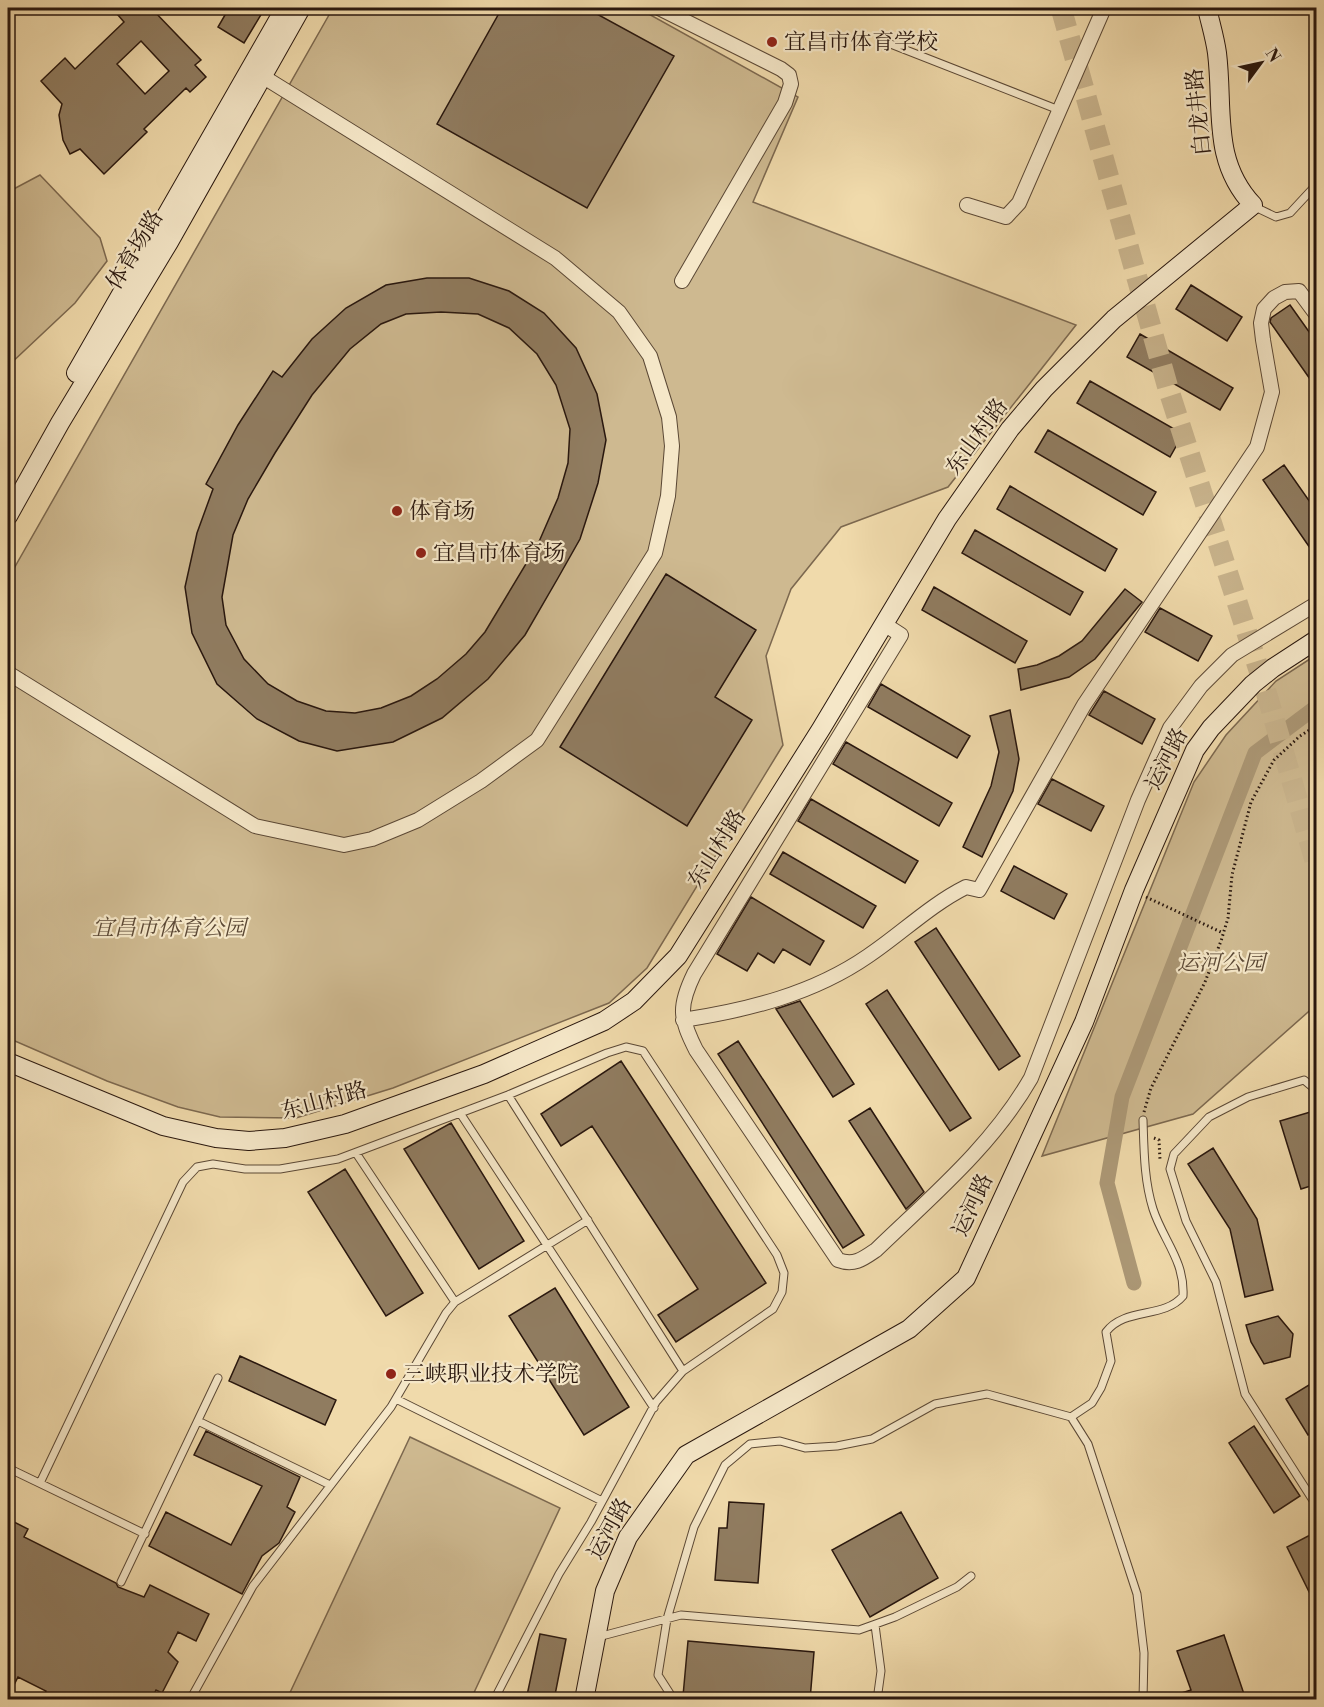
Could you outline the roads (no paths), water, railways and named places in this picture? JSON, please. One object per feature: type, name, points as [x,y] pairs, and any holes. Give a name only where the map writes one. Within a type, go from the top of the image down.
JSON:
[{"type":"street","name":"体育场路","points":[[8,493],[285,8]]},
{"type":"street","name":"体育场路","points":[[8,516],[60,423],[169,242],[301,8]]},
{"type":"street","points":[[659,8],[781,69],[789,75],[791,84],[785,103],[682,281]]},
{"type":"street","points":[[967,205],[1006,217],[1019,203],[1104,8]]},
{"type":"street","name":"白龙井路","points":[[1207,8],[1217,52],[1222,151],[1238,189],[1253,206]]},
{"type":"street","points":[[8,673],[255,826],[344,845],[372,839],[418,820],[481,781],[537,740],[655,553],[668,496],[672,446],[669,417],[650,356],[619,312],[555,258],[262,76]]},
{"type":"street","name":"东山村路","points":[[8,1062],[163,1126],[216,1138],[249,1141],[285,1137],[345,1124],[484,1074],[604,1021],[634,1001],[678,956],[947,519],[1010,429],[1044,389],[1146,291],[1253,206]]},
{"type":"street","points":[[683,1020],[728,1013],[780,999],[834,977],[868,956],[948,896],[966,887],[979,890],[1084,705],[1257,447],[1272,392],[1262,331],[1264,309],[1274,298],[1285,292],[1299,291],[1317,314]]},
{"type":"street","points":[[884,624],[901,634],[694,974],[682,1006],[683,1020],[696,1050],[838,1260],[849,1264],[861,1260],[876,1250],[985,1143],[1019,1099],[1031,1078],[1138,800],[1170,728],[1201,686],[1232,655],[1317,604]]},
{"type":"street","name":"运河路","points":[[584,1700],[605,1591],[628,1537],[686,1455],[909,1329],[966,1278],[1084,1022],[1134,890],[1195,750],[1211,728],[1253,684],[1273,668],[1317,640]]},
{"type":"lane","points":[[888,43],[1059,110]]},
{"type":"lane","points":[[1253,206],[1276,217],[1290,213],[1317,185]]},
{"type":"lane","points":[[40,1483],[183,1182],[197,1167],[213,1164],[245,1169],[280,1169],[338,1159],[508,1095],[607,1053],[626,1047],[643,1051],[777,1254],[784,1273],[782,1292],[773,1309],[683,1371],[654,1408],[559,1574],[494,1700]]},
{"type":"lane","points":[[1317,1090],[1304,1080],[1248,1097],[1209,1117],[1174,1154],[1170,1169],[1186,1221],[1216,1282],[1245,1394],[1317,1505]]},
{"type":"lane","points":[[508,1095],[683,1371]]},
{"type":"lane","points":[[460,1113],[654,1408]]},
{"type":"lane","points":[[1071,1417],[1092,1403],[1101,1388],[1111,1361],[1106,1332],[1113,1322],[1176,1304],[1183,1296],[1181,1266],[1154,1212],[1147,1188],[1143,1120]]},
{"type":"lane","points":[[356,1153],[455,1302]]},
{"type":"lane","points":[[190,1700],[230,1623],[253,1586],[396,1399],[455,1302],[588,1220]]},
{"type":"lane","points":[[121,1582],[218,1378]]},
{"type":"lane","points":[[674,1700],[658,1675],[668,1619],[694,1527],[724,1465],[750,1444],[780,1441],[805,1448],[837,1446],[872,1439],[935,1404],[987,1394],[1071,1417],[1088,1444],[1137,1594],[1144,1653],[1143,1700]]},
{"type":"lane","points":[[396,1399],[602,1501]]},
{"type":"lane","points":[[198,1421],[330,1485]]},
{"type":"lane","points":[[8,1468],[145,1534]]},
{"type":"lane","points":[[595,1638],[681,1615],[860,1630],[957,1587],[971,1576]]},
{"type":"lane","points":[[875,1624],[881,1671],[877,1700]]},
{"type":"waterway","points":[[1134,1283],[1107,1183],[1122,1097],[1255,753],[1316,707]]},
{"type":"tunnel","points":[[1061,8],[1168,388],[1267,695],[1316,864]]},
{"type":"place","name":"宜昌市体育学校","points":[[772,42]]},
{"type":"place","name":"体育场","points":[[397,511]]},
{"type":"place","name":"宜昌市体育场","points":[[421,553]]},
{"type":"place","name":"三峡职业技术学院","points":[[391,1374]]},
{"type":"park label","name":"宜昌市体育公园","points":[[169,928]]},
{"type":"park label","name":"运河公园","points":[[1221,963]]}]
